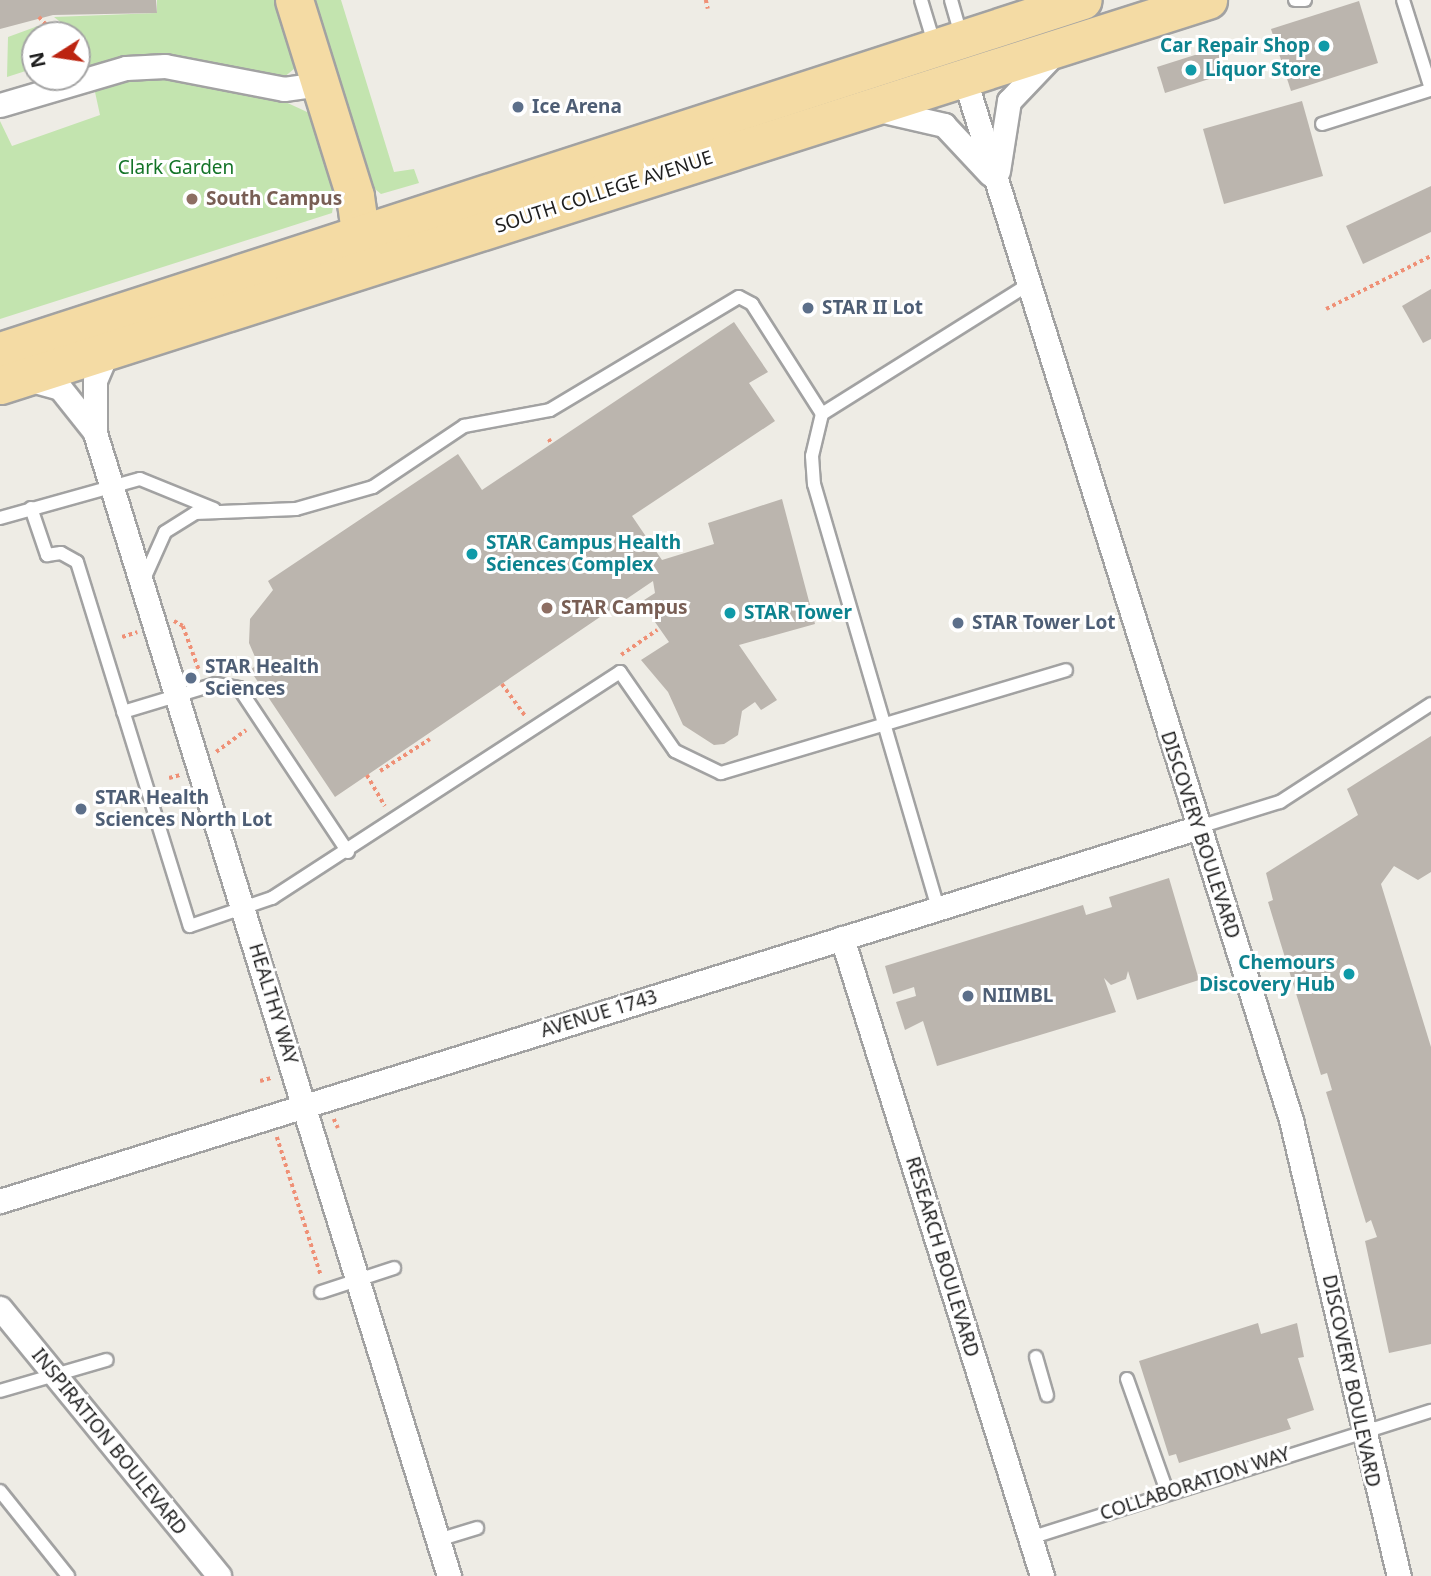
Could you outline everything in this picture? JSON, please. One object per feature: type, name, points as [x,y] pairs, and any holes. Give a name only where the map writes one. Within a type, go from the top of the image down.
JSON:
[{"type":"main road","points":[[294,0],[320,83],[360,231],[342,276]]},
{"type":"main road","name":"SOUTH COLLEGE AVENUE","points":[[7,371],[108,350],[868,108],[955,57],[1083,0]]},
{"type":"main road","name":"SOUTH COLLEGE AVENUE","points":[[7,371],[360,231],[955,57],[1070,44],[1208,0]]},
{"type":"street","name":"DISCOVERY BOULEVARD","points":[[996,181],[1009,101],[1031,72],[1070,44]]},
{"type":"street","name":"DISCOVERY BOULEVARD","points":[[955,57],[1199,827],[1307,1179],[1360,1430],[1399,1576]]},
{"type":"street","points":[[0,105],[126,68],[165,66],[284,89],[320,83]]},
{"type":"street","name":"DISCOVERY BOULEVARD","points":[[868,108],[944,125],[996,181]]},
{"type":"street","name":"HEALTHY WAY","points":[[108,350],[95,380],[95,433],[449,1576]]},
{"type":"street","name":"HEALTHY WAY","points":[[7,371],[58,387],[95,433]]},
{"type":"street","name":"AVENUE 1743","points":[[0,1201],[1199,827]]},
{"type":"street","name":"RESEARCH BOULEVARD","points":[[842,938],[1042,1576]]},
{"type":"street","name":"INSPIRATION BOULEVARD","points":[[0,1308],[219,1576]]},
{"type":"lane","points":[[921,0],[955,57]]},
{"type":"lane","points":[[951,0],[955,57]]},
{"type":"lane","points":[[1295,0],[1305,0]]},
{"type":"lane","points":[[1322,124],[1430,90],[1403,0]]},
{"type":"lane","points":[[938,909],[814,484],[812,456],[822,414],[1028,285]]},
{"type":"lane","points":[[0,518],[112,484],[140,479],[214,509],[296,509],[373,487],[464,426],[562,404],[727,299],[752,304],[822,414]]},
{"type":"lane","points":[[31,508],[47,555],[61,553],[77,562],[190,926],[243,910],[348,852],[620,672],[675,751],[721,773],[1066,670]]},
{"type":"lane","points":[[142,586],[165,532],[214,509]]},
{"type":"lane","points":[[123,712],[226,683],[239,688],[348,852]]},
{"type":"lane","points":[[1199,827],[1280,802],[1431,704]]},
{"type":"lane","points":[[321,1292],[394,1268]]},
{"type":"lane","points":[[1036,1357],[1047,1395]]},
{"type":"lane","points":[[0,1391],[107,1360]]},
{"type":"lane","points":[[1127,1379],[1168,1493]]},
{"type":"lane","name":"COLLABORATION WAY","points":[[1030,1538],[1360,1430],[1431,1411]]},
{"type":"lane","points":[[0,1491],[68,1576]]},
{"type":"lane","points":[[439,1540],[477,1528]]},
{"type":"path","points":[[706,0],[708,9]]},
{"type":"path","points":[[39,17],[43,21]]},
{"type":"path","points":[[1326,309],[1431,256]]},
{"type":"path","points":[[614,660],[657,631]]},
{"type":"path","points":[[502,684],[526,718]]},
{"type":"path","points":[[169,778],[199,765],[261,719]]},
{"type":"path","points":[[380,771],[430,739]]},
{"type":"path","points":[[368,775],[386,804]]},
{"type":"path","points":[[260,1081],[276,1077]]},
{"type":"path","points":[[334,1117],[338,1128]]},
{"type":"path","points":[[276,1133],[321,1278]]},
{"type":"green space","points":[[157,0],[286,0],[300,64],[283,78],[169,57],[91,67],[91,21],[59,21],[54,17],[157,13]]},
{"type":"green space","points":[[303,0],[341,0],[394,172],[414,169],[419,183],[381,194],[369,184]]},
{"type":"green space","points":[[21,32],[21,72],[7,77],[8,37]]},
{"type":"green space","name":"Clark Garden","points":[[185,75],[268,94],[318,117],[342,193],[335,195],[332,213],[0,319],[0,121],[12,146],[100,115],[95,92],[104,79]]},
{"type":"building","points":[[0,0],[156,0],[157,13],[53,15],[21,21],[21,23],[0,29]]},
{"type":"building","name":"Car Repair Shop","points":[[1359,1],[1378,63],[1291,91],[1271,29]]},
{"type":"building","name":"Liquor Store","points":[[1217,48],[1225,74],[1165,93],[1157,67]]},
{"type":"building","points":[[1302,101],[1323,176],[1224,204],[1203,129]]},
{"type":"building","points":[[1431,186],[1431,232],[1363,264],[1346,226]]},
{"type":"building","points":[[1431,289],[1431,339],[1423,343],[1402,306]]},
{"type":"building","name":"STAR Campus Health Sciences Complex","points":[[734,322],[768,372],[749,383],[775,421],[632,516],[662,560],[714,544],[708,523],[782,499],[815,624],[739,645],[777,700],[761,710],[755,702],[742,711],[738,735],[724,744],[714,745],[683,725],[668,692],[641,660],[669,642],[641,602],[655,593],[653,581],[335,797],[250,670],[258,664],[249,643],[250,619],[273,590],[268,581],[458,454],[482,490]]},
{"type":"building","name":"Chemours Discovery Hub","points":[[1431,736],[1431,872],[1418,880],[1394,866],[1381,884],[1431,1047],[1431,1344],[1389,1353],[1365,1241],[1377,1237],[1371,1220],[1366,1223],[1326,1092],[1332,1090],[1327,1073],[1321,1075],[1268,902],[1273,900],[1266,873],[1358,815],[1347,789]]},
{"type":"building","points":[[1169,878],[1199,980],[1137,1000],[1128,971],[1126,979],[1111,985],[1104,978],[1116,1012],[937,1066],[923,1021],[905,1030],[896,1002],[916,996],[914,987],[893,994],[885,966],[1083,905],[1086,915],[1112,907],[1109,897]]},
{"type":"building","points":[[1258,1323],[1261,1334],[1297,1323],[1304,1357],[1298,1358],[1314,1410],[1287,1419],[1291,1429],[1179,1463],[1176,1454],[1169,1456],[1139,1361]]},
{"type":"place","name":"Car Repair Shop","points":[[1324,46]]},
{"type":"place","name":"Liquor Store","points":[[1191,70]]},
{"type":"place","name":"Ice Arena","points":[[518,107]]},
{"type":"place","name":"South Campus","points":[[192,199]]},
{"type":"place","name":"STAR II Lot","points":[[808,308]]},
{"type":"place","name":"STAR Campus Health Sciences Complex","points":[[472,554]]},
{"type":"place","name":"STAR Campus","points":[[547,608]]},
{"type":"place","name":"STAR Tower","points":[[730,613]]},
{"type":"place","name":"STAR Tower Lot","points":[[958,623]]},
{"type":"place","name":"STAR Health Sciences","points":[[191,678]]},
{"type":"place","name":"STAR Health Sciences North Lot","points":[[81,809]]},
{"type":"place","name":"Chemours Discovery Hub","points":[[1349,974]]},
{"type":"place","name":"NIIMBL","points":[[968,996]]}]
